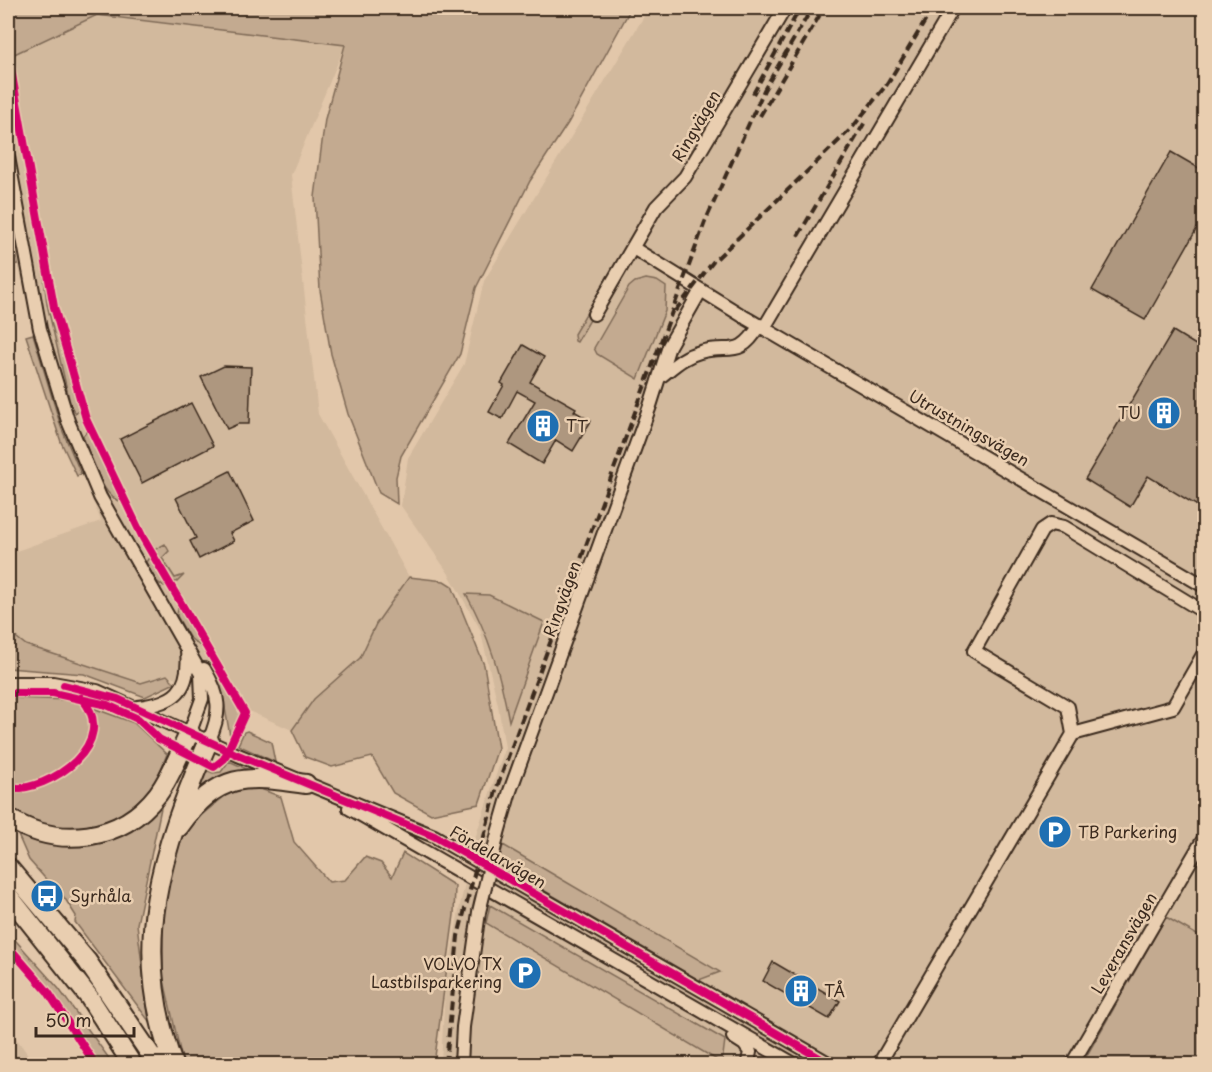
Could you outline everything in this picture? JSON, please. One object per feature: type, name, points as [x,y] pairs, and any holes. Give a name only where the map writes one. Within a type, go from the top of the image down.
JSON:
[{"type":"main road","points":[[8,818],[33,831],[57,837],[86,837],[115,828],[142,811],[157,795],[190,732]]},
{"type":"main road","points":[[173,1065],[159,1019],[153,970],[155,897],[167,843],[209,740]]},
{"type":"main road","points":[[167,843],[200,802],[227,783],[260,777],[306,784]]},
{"type":"main road","points":[[8,867],[87,961],[157,1065]]},
{"type":"main road","points":[[8,895],[88,997],[132,1065]]},
{"type":"main road","points":[[8,913],[34,944],[124,1065]]},
{"type":"street","name":"Ringvägen","points":[[594,314],[656,207],[685,177],[785,8]]},
{"type":"street","points":[[660,377],[682,359],[701,351],[727,351],[740,347],[751,340],[762,327],[953,8]]},
{"type":"street","points":[[8,157],[40,329],[64,410],[100,496],[201,674],[203,690],[200,707],[190,732]]},
{"type":"street","points":[[633,248],[701,290]]},
{"type":"street","name":"Ringvägen","points":[[461,1065],[463,1027],[479,912],[510,791],[660,377],[669,346],[701,290]]},
{"type":"street","name":"Utrustningsvägen","points":[[701,290],[1204,586]]},
{"type":"street","points":[[879,1065],[1073,734],[1068,707],[974,651],[1042,530],[1051,524],[1064,527],[1204,612]]},
{"type":"street","points":[[1073,734],[1173,707],[1204,653]]},
{"type":"street","points":[[136,707],[164,703],[177,695],[185,679],[190,654]]},
{"type":"street","points":[[190,654],[199,662],[217,695],[219,714],[209,740]]},
{"type":"street","name":"Fördelarvägen","points":[[8,683],[32,682],[76,686],[97,691],[306,784],[434,836],[720,1004],[761,1024],[830,1065]]},
{"type":"street","name":"Fördelarvägen","points":[[306,784],[712,1016],[790,1064]]},
{"type":"street","name":"Leveransvägen","points":[[1072,1065],[1204,838]]},
{"type":"street","name":"Fördelarvägen","points":[[712,1016],[719,1029],[744,1044],[750,1053],[748,1062]]},
{"type":"street","name":"Fördelarvägen","points":[[761,1024],[781,1043],[788,1054],[790,1064]]},
{"type":"street","points":[[781,1043],[817,1065]]},
{"type":"shaded area","points":[[8,8],[631,8],[568,123],[530,181],[476,288],[460,354],[401,456],[396,477],[397,504],[379,493],[348,414],[331,354],[320,290],[315,197],[325,119],[345,45],[97,15],[8,57]]},
{"type":"shaded area","points":[[649,8],[1204,8],[1204,1064],[441,1064],[445,988],[460,905],[477,832],[505,748],[498,705],[480,629],[449,574],[401,506],[408,458],[464,364],[484,281]]},
{"type":"shaded area","points":[[97,15],[345,45],[291,175],[318,414],[409,577],[376,624],[360,658],[314,699],[292,730],[167,675],[141,683],[26,645],[8,631],[8,554],[101,521],[66,434],[43,361],[18,264],[8,205],[8,57]]},
{"type":"shaded area","points":[[8,205],[18,264],[8,265]]},
{"type":"shaded area","points":[[41,255],[56,327],[80,411],[76,413],[71,407],[47,304]]},
{"type":"shaded area","points":[[610,273],[615,276],[614,279],[577,342],[574,334]]},
{"type":"shaded area","points":[[646,279],[657,281],[666,287],[665,311],[638,379],[597,354],[594,348],[629,287],[635,282]]},
{"type":"shaded area","points":[[33,334],[61,427],[81,474],[77,476],[61,442],[26,336]]},
{"type":"shaded area","points":[[88,430],[118,501],[105,489],[96,472],[83,436]]},
{"type":"shaded area","points":[[165,544],[169,551],[162,558],[175,578],[184,575],[177,582],[170,581],[154,554],[154,550]]},
{"type":"shaded area","points":[[150,556],[166,585],[158,582],[153,576],[146,562]]},
{"type":"shaded area","points":[[409,577],[444,581],[452,586],[484,665],[498,748],[479,804],[431,814],[393,793],[372,757],[332,767],[305,757],[292,730],[314,699],[360,658],[376,624]]},
{"type":"shaded area","points":[[466,594],[489,595],[544,622],[509,721],[493,656],[482,625]]},
{"type":"shaded area","points":[[178,607],[202,648],[189,637],[177,616]]},
{"type":"shaded area","points":[[8,631],[26,645],[141,683],[167,675],[175,683],[145,697],[84,674],[8,668]]},
{"type":"shaded area","points":[[216,667],[242,710],[230,736],[223,697],[215,681]]},
{"type":"shaded area","points":[[8,698],[71,700],[134,723],[167,754],[154,787],[115,821],[86,830],[56,832],[8,810]]},
{"type":"shaded area","points":[[247,731],[271,742],[275,762],[238,745],[244,732]]},
{"type":"shaded area","points":[[229,761],[251,771],[191,796],[203,769],[213,773],[221,772]]},
{"type":"shaded area","points":[[251,785],[281,797],[294,842],[329,882],[345,880],[365,857],[381,863],[392,877],[403,853],[455,886],[454,915],[434,1064],[183,1064],[163,976],[163,908],[174,845],[199,817],[230,792]]},
{"type":"shaded area","points":[[162,803],[137,924],[149,1021],[75,922],[76,916],[55,883],[51,885],[29,860],[18,835],[58,845],[77,846],[95,843],[113,838],[129,829],[146,818]]},
{"type":"shaded area","points":[[503,845],[720,972],[699,980],[498,864]]},
{"type":"shaded area","points":[[490,905],[725,1040],[722,1063],[486,923]]},
{"type":"shaded area","points":[[1166,917],[1204,939],[1204,1064],[1082,1064]]},
{"type":"shaded area","points":[[8,932],[59,989],[113,1064],[99,1064],[60,1002],[8,941]]},
{"type":"shaded area","points":[[8,1027],[34,1063],[35,1064],[8,1064]]},
{"type":"building","points":[[1171,152],[1204,171],[1204,216],[1145,320],[1092,290]]},
{"type":"building","name":"TU","points":[[1173,331],[1204,350],[1204,510],[1148,476],[1130,507],[1085,479]]},
{"type":"building","points":[[523,345],[544,357],[530,382],[576,408],[574,411],[591,421],[573,451],[556,440],[542,464],[509,444],[535,401],[517,391],[502,419],[489,412],[504,385],[501,383]]},
{"type":"building","points":[[224,366],[251,367],[249,424],[238,424],[227,429],[201,377]]},
{"type":"building","points":[[191,403],[213,446],[142,483],[120,439]]},
{"type":"building","points":[[230,471],[254,521],[230,533],[234,541],[199,559],[190,541],[196,538],[176,498]]},
{"type":"building","name":"TÅ","points":[[773,962],[840,1001],[829,1019],[763,981]]},
{"type":"railway","points":[[753,94],[800,8]]},
{"type":"railway","points":[[446,1064],[458,936],[497,787],[705,222],[764,90],[812,8]]},
{"type":"railway","points":[[760,116],[824,8]]},
{"type":"railway","points":[[886,86],[933,8]]},
{"type":"railway","points":[[675,311],[713,262],[852,128],[891,79]]},
{"type":"railway","points":[[798,236],[865,122]]},
{"type":"cycle path","points":[[8,53],[54,307],[86,419],[143,538],[245,713],[224,759],[214,767],[159,739],[138,719],[107,705],[53,693],[8,693]]},
{"type":"cycle path","points":[[64,685],[118,699],[238,755],[434,836],[830,1064]]},
{"type":"cycle path","points":[[8,788],[25,787],[43,782],[76,761],[87,747],[93,731],[91,714],[81,698]]},
{"type":"cycle path","points":[[8,946],[48,992],[95,1064]]},
{"type":"place","name":"TU","points":[[1164,413]]},
{"type":"place","name":"TT","points":[[543,426]]},
{"type":"place","name":"TB Parkering","points":[[1055,832]]},
{"type":"place","name":"Syrhåla","points":[[47,896]]},
{"type":"place","name":"VOLVO TX Lastbilsparkering","points":[[525,973]]},
{"type":"place","name":"TÅ","points":[[801,991]]}]
